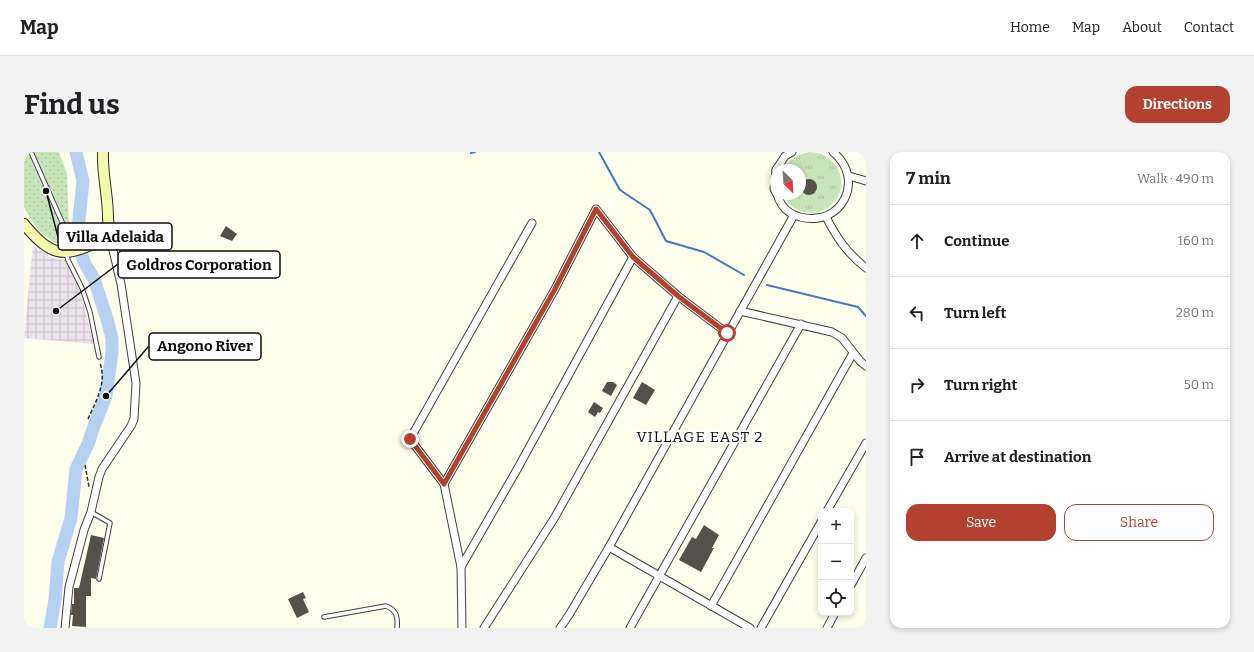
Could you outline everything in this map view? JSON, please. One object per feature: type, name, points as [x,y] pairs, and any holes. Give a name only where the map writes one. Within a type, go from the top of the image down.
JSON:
[{"type":"main road","points":[[24,224],[40,242],[56,251],[70,252],[90,246],[100,239],[108,229],[108,208],[102,161],[103,152]]},
{"type":"street","points":[[779,200],[782,206],[794,215],[810,220],[826,217],[840,207],[847,193],[848,176],[840,158],[833,152]]},
{"type":"street","points":[[780,164],[787,153]]},
{"type":"street","points":[[848,176],[866,181]]},
{"type":"street","points":[[444,484],[555,289],[596,209],[633,257],[678,296],[727,333]]},
{"type":"street","points":[[560,628],[570,615],[609,547],[794,215]]},
{"type":"street","points":[[826,217],[837,238],[853,257],[866,268]]},
{"type":"street","points":[[462,628],[461,567],[444,484],[410,439],[532,223]]},
{"type":"street","points":[[65,628],[69,587],[84,530],[91,512],[99,477],[102,469],[131,426],[134,419],[136,383],[121,284],[108,229]]},
{"type":"street","points":[[461,567],[519,466],[633,257]]},
{"type":"street","points":[[484,628],[555,517],[678,296]]},
{"type":"street","points":[[740,311],[832,332],[842,338],[853,353],[866,366]]},
{"type":"street","points":[[630,628],[801,324]]},
{"type":"street","points":[[711,606],[853,353]]},
{"type":"street","points":[[829,508],[866,443]]},
{"type":"street","points":[[761,628],[818,527]]},
{"type":"street","points":[[609,547],[750,628]]},
{"type":"street","points":[[854,580],[866,558]]},
{"type":"street","points":[[827,628],[833,616]]},
{"type":"lane","points":[[31,152],[62,222],[70,252],[68,260],[84,294],[93,326],[99,357]]},
{"type":"lane","points":[[91,512],[110,523],[99,579]]},
{"type":"lane","points":[[324,616],[386,606],[395,612],[398,618],[397,628]]},
{"type":"path","points":[[88,419],[101,390],[103,380],[99,357]]},
{"type":"path","points":[[85,465],[89,480],[90,492],[94,500]]},
{"type":"shaded area","points":[[33,245],[52,258],[65,260],[80,291],[94,344],[24,338]]},
{"type":"green space","points":[[24,152],[59,152],[67,174],[69,226],[73,244],[61,245],[54,242],[39,231],[24,208]]},
{"type":"green space","points":[[809,152],[821,154],[831,160],[838,168],[841,178],[841,188],[837,198],[830,206],[819,212],[810,213],[800,211],[786,200],[806,200],[806,164],[787,164],[794,158]]},
{"type":"building","points":[[806,179],[812,179],[817,184],[817,190],[815,193],[812,195],[806,195]]},
{"type":"building","points":[[226,226],[237,234],[232,241],[220,236]]},
{"type":"building","points":[[607,382],[613,382],[617,385],[611,396],[602,391]]},
{"type":"building","points":[[642,382],[655,390],[646,405],[633,398]]},
{"type":"building","points":[[594,402],[603,408],[595,417],[588,412]]},
{"type":"building","points":[[704,525],[719,535],[701,572],[679,560],[692,537],[696,539]]},
{"type":"building","points":[[91,535],[104,538],[96,579],[91,578],[91,596],[86,596],[86,627],[72,626],[73,615],[71,615],[72,604],[74,604],[74,588],[79,588]]},
{"type":"building","points":[[303,592],[306,598],[303,599],[309,612],[297,618],[288,599]]},
{"type":"waterway","points":[[50,628],[55,600],[58,562],[71,518],[76,469],[88,444],[106,396],[112,353],[112,338],[107,319],[94,279],[84,262],[77,238],[83,181],[76,152]]},
{"type":"waterway","points":[[471,152],[475,152]]},
{"type":"waterway","points":[[599,152],[620,190],[650,210],[666,241],[704,252],[744,275]]},
{"type":"waterway","points":[[767,285],[858,307],[866,316]]},
{"type":"place","name":"Villa Adelaida","points":[[46,191]]},
{"type":"place","name":"Goldros Corporation","points":[[56,311]]},
{"type":"place","name":"Angono River","points":[[106,396]]},
{"type":"district","name":"VILLAGE EAST 2","points":[[700,437]]},
{"type":"route","points":[[410,439],[444,484],[555,289],[596,209],[633,257],[678,296],[727,333]]}]
